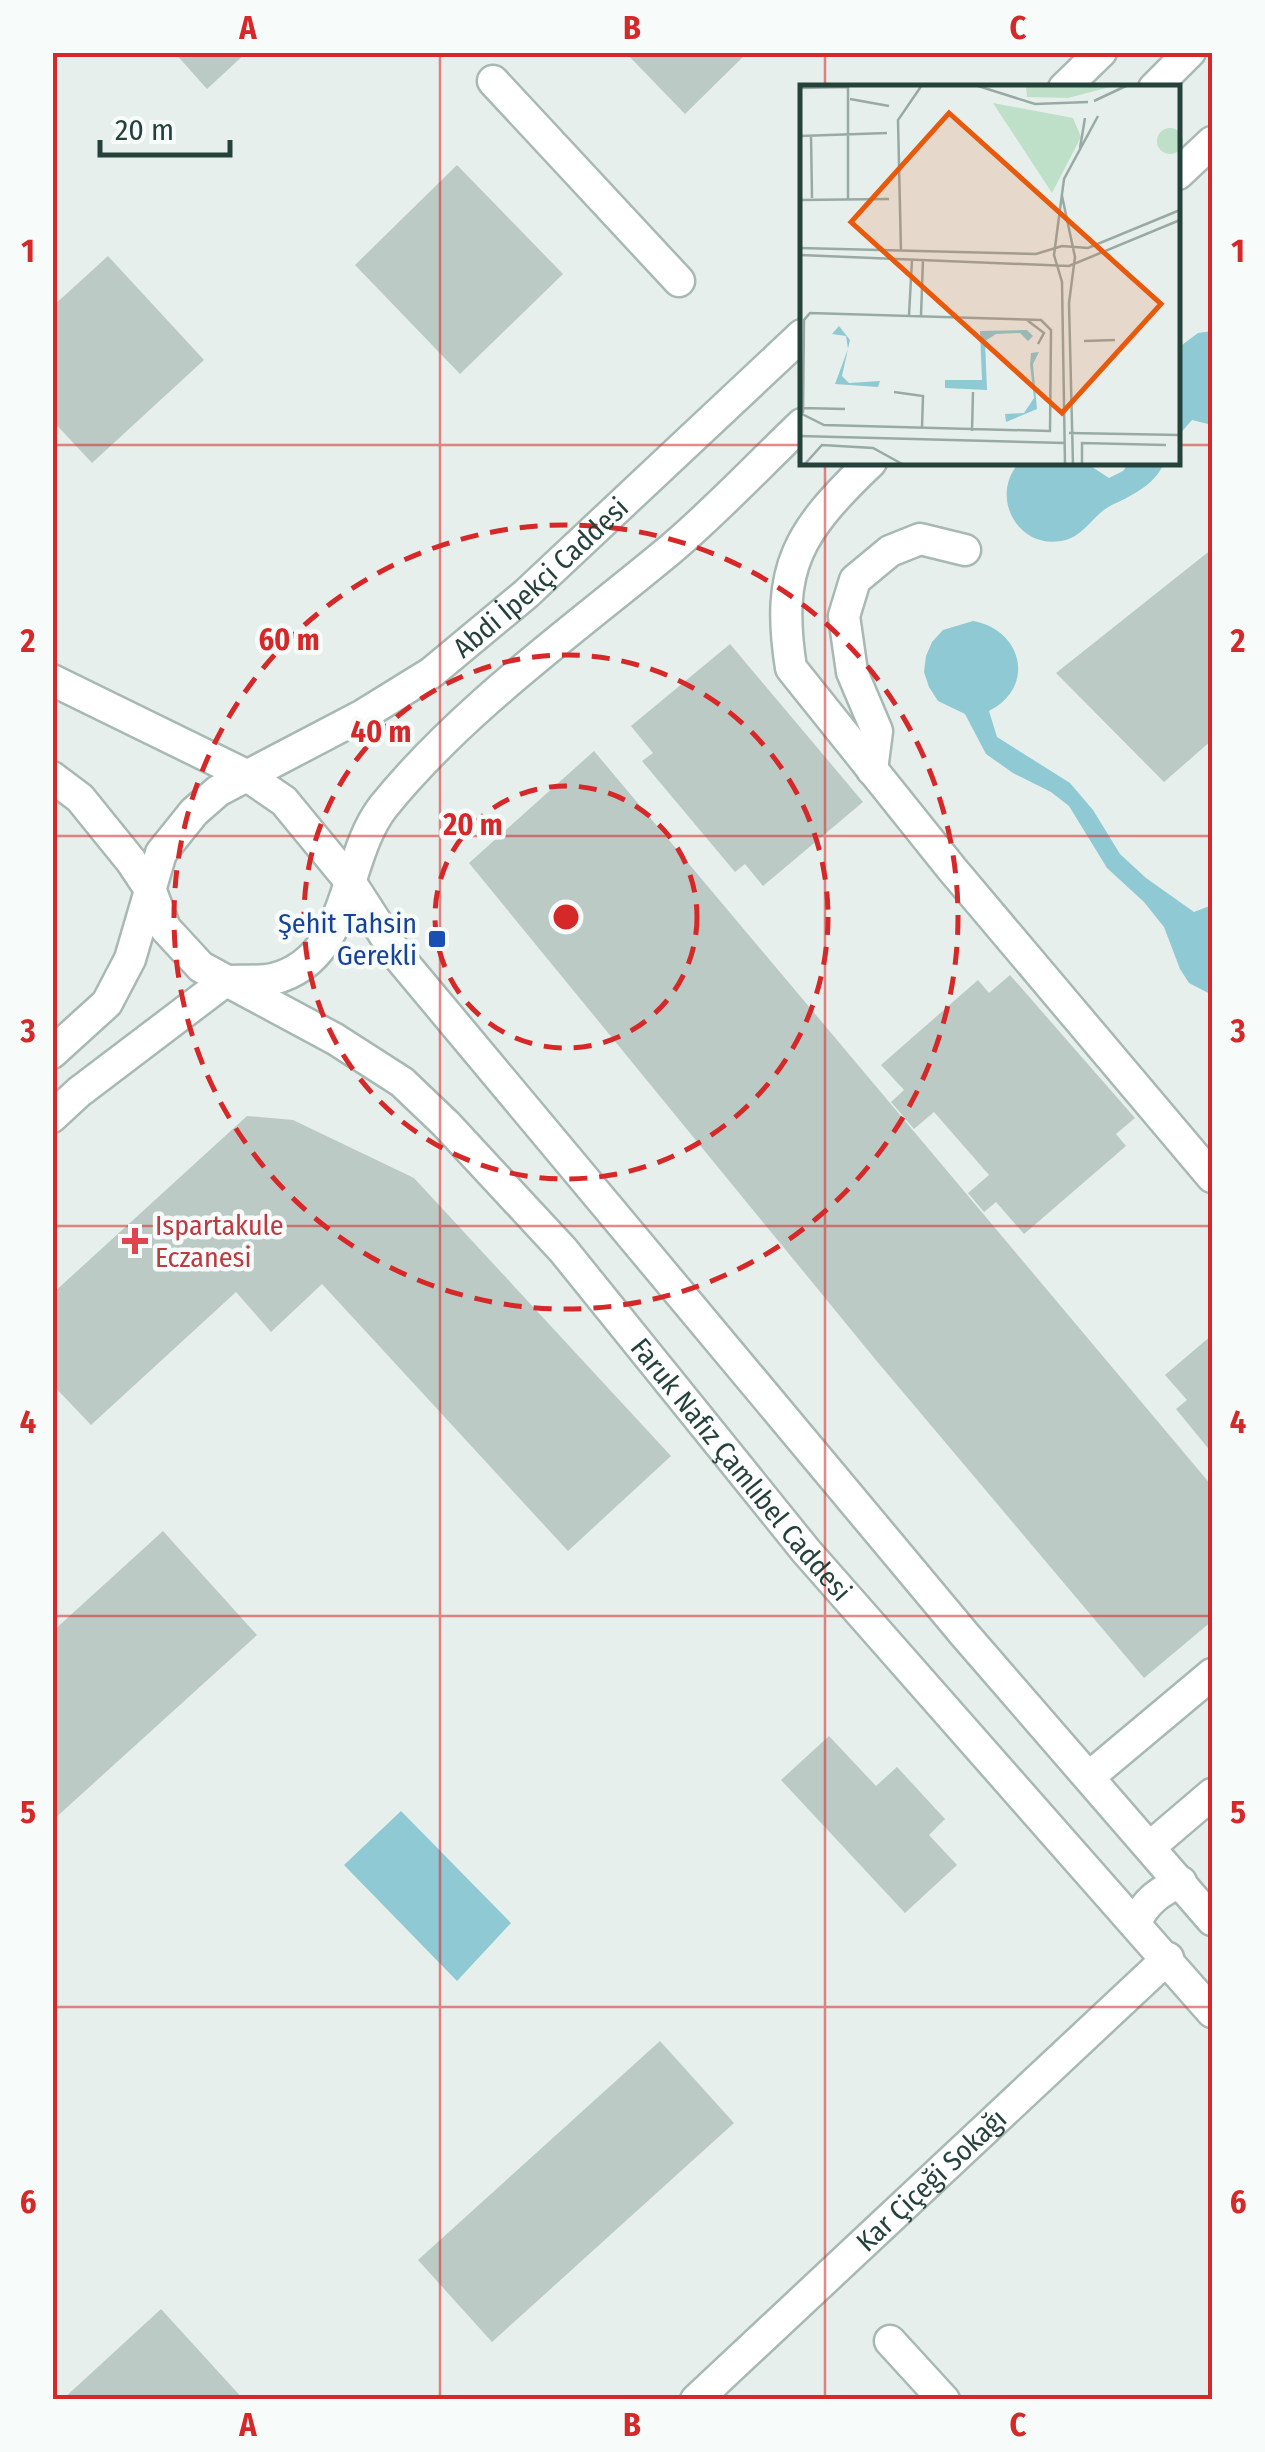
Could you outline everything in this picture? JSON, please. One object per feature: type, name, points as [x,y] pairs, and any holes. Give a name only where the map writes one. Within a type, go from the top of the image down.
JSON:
[{"type":"street","points":[[1067,85],[1101,52]]},
{"type":"street","points":[[1157,85],[1190,52]]},
{"type":"street","points":[[493,81],[679,282]]},
{"type":"street","points":[[1180,172],[1212,142]]},
{"type":"street","name":"Abdi İpekçi Caddesi","points":[[246,776],[431,673],[526,594],[800,337]]},
{"type":"street","points":[[52,1117],[78,1092],[224,982],[274,978],[306,963],[327,940],[344,907],[349,880],[380,812],[426,757],[676,545],[800,426]]},
{"type":"street","points":[[868,465],[828,503],[799,546],[787,591],[785,630],[791,668],[952,869],[1212,1176]]},
{"type":"street","points":[[872,770],[877,731],[852,672],[844,616],[855,580],[890,551],[920,539],[965,550]]},
{"type":"street","points":[[52,680],[246,776],[284,801],[349,880],[398,956],[942,1608],[1212,1920]]},
{"type":"street","points":[[52,1054],[107,1002],[130,959],[161,853],[194,812],[218,791],[246,776]]},
{"type":"street","name":"Faruk Nafız Çamlıbel Caddesi","points":[[52,777],[80,798],[151,891],[165,928],[201,967],[336,1039],[402,1082],[446,1124],[563,1250],[806,1551],[1209,2002]]},
{"type":"street","points":[[1089,1777],[1212,1674]]},
{"type":"street","points":[[1151,1846],[1212,1794]]},
{"type":"street","points":[[1136,1922],[1143,1906],[1182,1882]]},
{"type":"street","name":"Kar Çiçeği Sokağı","points":[[696,2400],[1168,1958]]},
{"type":"street","points":[[890,2342],[944,2400]]},
{"type":"water","points":[[1212,331],[1212,425],[1192,420],[1180,434],[1180,346],[1198,333]]},
{"type":"water","points":[[1018,465],[1089,465],[1109,478],[1128,465],[1163,465],[1148,484],[1104,510],[1075,536],[1061,541],[1031,537],[1020,528],[1007,503],[1011,475]]},
{"type":"water","points":[[973,621],[1003,635],[1017,660],[1013,688],[1004,701],[989,711],[997,737],[1070,783],[1093,810],[1120,854],[1146,878],[1194,912],[1212,905],[1212,995],[1189,983],[1164,927],[1107,868],[1069,806],[986,754],[965,714],[938,701],[929,687],[924,672],[932,642],[943,630]]},
{"type":"water","points":[[401,1811],[511,1923],[457,1981],[344,1865]]},
{"type":"building","points":[[174,52],[247,52],[207,89]]},
{"type":"building","points":[[625,52],[748,52],[685,114]]},
{"type":"building","points":[[457,165],[563,274],[460,374],[355,265]]},
{"type":"building","points":[[108,256],[204,360],[92,463],[52,420],[52,307]]},
{"type":"building","points":[[1212,549],[1212,740],[1164,782],[1056,673]]},
{"type":"building","points":[[730,644],[863,802],[763,886],[745,864],[735,872],[642,761],[653,753],[631,726]]},
{"type":"building","points":[[594,751],[1212,1486],[1212,1621],[1144,1678],[875,1359],[469,863]]},
{"type":"building","points":[[1010,975],[1135,1118],[1116,1134],[1126,1146],[1024,1234],[996,1202],[984,1212],[968,1193],[989,1175],[934,1112],[914,1129],[891,1102],[904,1090],[881,1065],[978,980],[989,993]]},
{"type":"building","points":[[247,1116],[293,1120],[414,1178],[671,1456],[568,1551],[322,1284],[271,1332],[236,1292],[91,1425],[52,1384],[52,1294]]},
{"type":"building","points":[[1212,1335],[1212,1453],[1176,1409],[1187,1400],[1165,1375]]},
{"type":"building","points":[[163,1531],[257,1635],[52,1821],[52,1632]]},
{"type":"building","points":[[829,1736],[876,1786],[897,1767],[945,1819],[929,1835],[957,1865],[905,1913],[781,1780]]},
{"type":"building","points":[[660,2041],[734,2123],[492,2342],[418,2260]]},
{"type":"building","points":[[161,2309],[244,2400],[62,2400]]},
{"type":"place","name":"Şehit Tahsin Gerekli","points":[[437,939]]},
{"type":"place","name":"Ispartakule Eczanesi","points":[[135,1241]]}]
